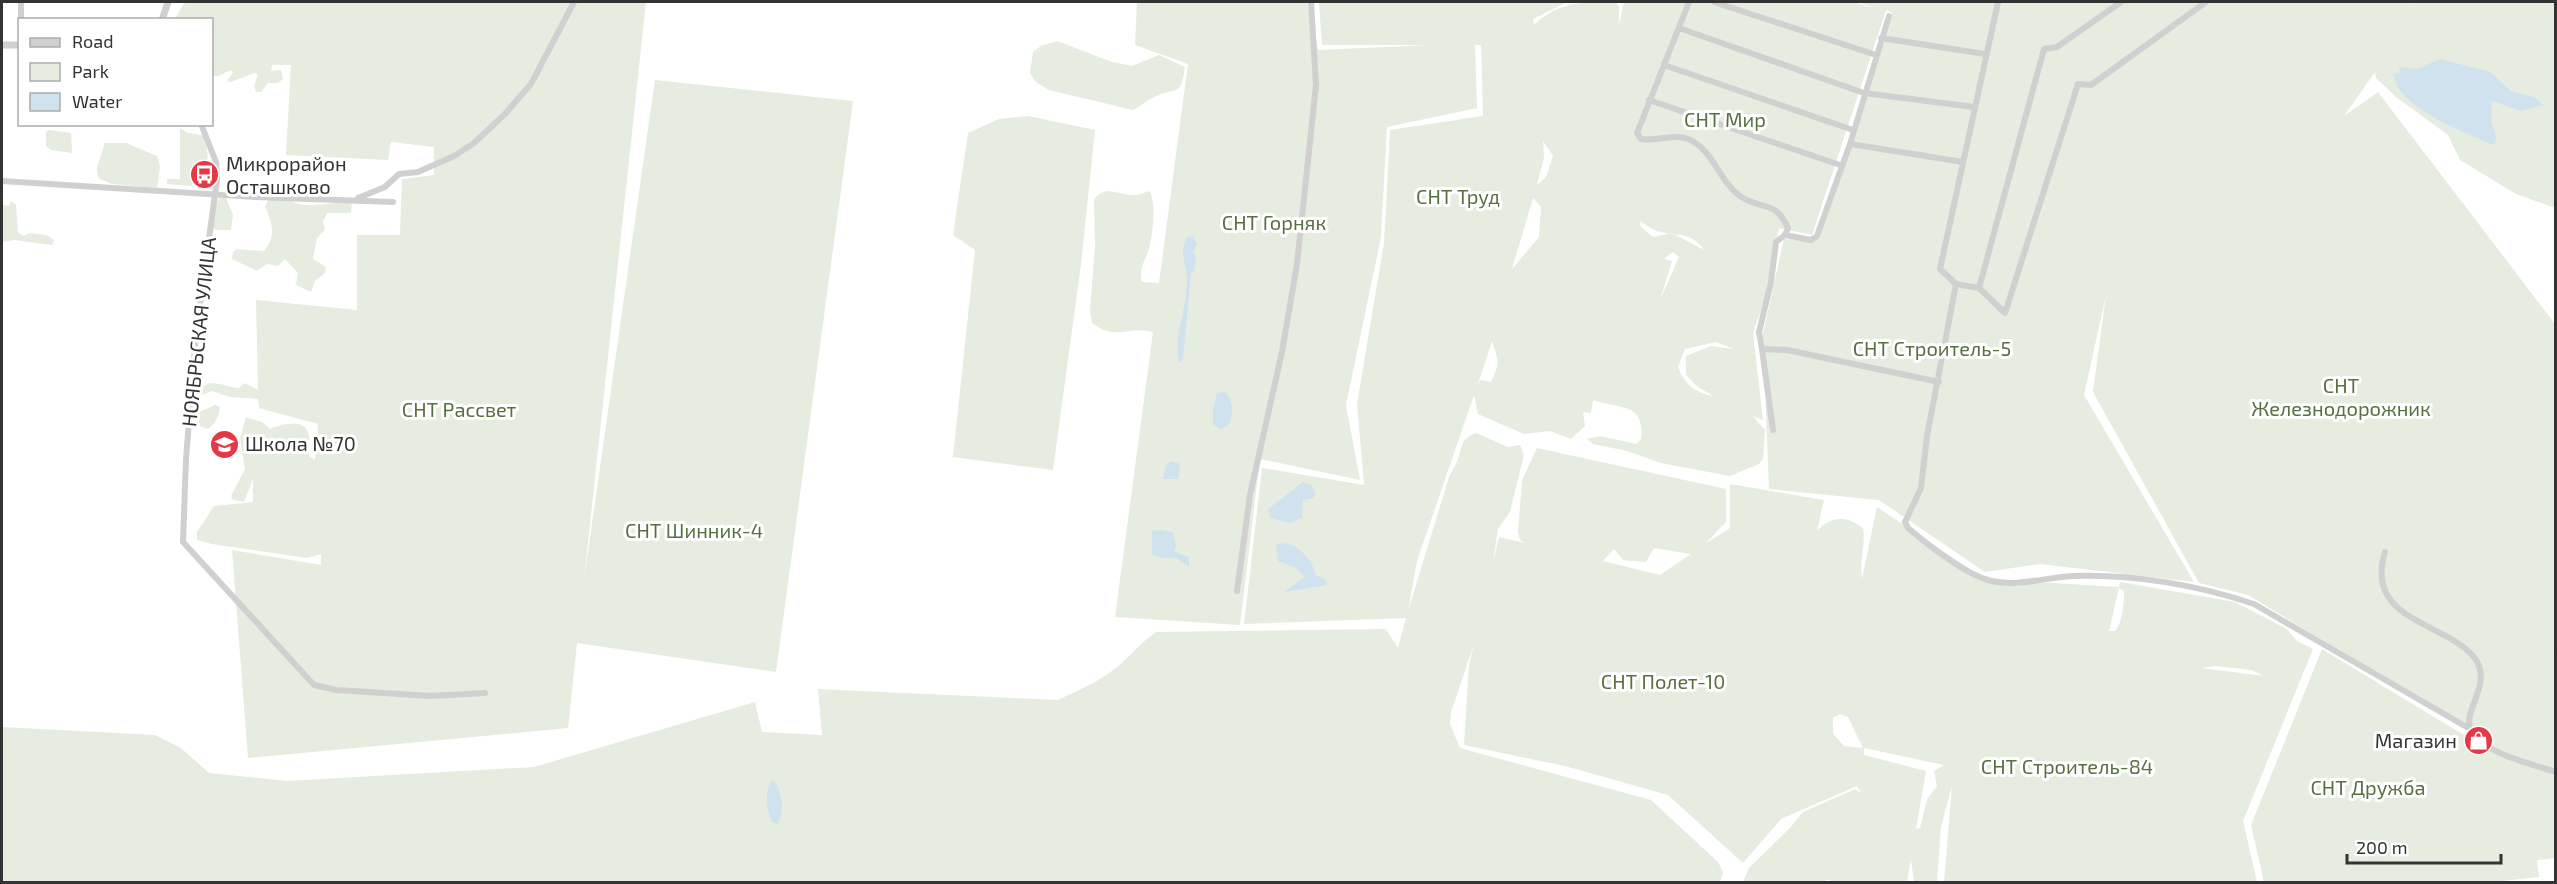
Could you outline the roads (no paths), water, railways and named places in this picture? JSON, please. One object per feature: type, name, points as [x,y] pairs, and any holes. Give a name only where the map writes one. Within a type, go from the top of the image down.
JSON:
[{"type":"street","points":[[21,2],[21,18]]},
{"type":"street","points":[[163,18],[168,2]]},
{"type":"street","points":[[356,199],[375,193],[399,174],[417,172],[466,150],[504,116],[531,84],[573,2]]},
{"type":"street","points":[[1237,591],[1250,495],[1282,352],[1298,264],[1316,85],[1311,2]]},
{"type":"street","points":[[1689,2],[1637,133],[1641,139],[1650,141],[1684,137],[1696,143],[1712,158],[1715,166],[1741,196],[1774,208],[1783,217],[1788,228],[1785,235],[1776,242],[1771,282],[1759,332],[1773,430]]},
{"type":"street","points":[[1714,2],[1876,55]]},
{"type":"street","points":[[1998,2],[1940,269],[1956,284],[1979,288],[2005,313],[2078,84],[2091,85],[2206,2]]},
{"type":"street","points":[[1979,288],[2044,49],[2057,47],[2121,2]]},
{"type":"street","points":[[1785,235],[1811,240],[1817,236],[1840,165],[1850,144],[1889,16]]},
{"type":"street","points":[[1679,28],[1864,93],[1974,107]]},
{"type":"street","points":[[1881,38],[1986,54]]},
{"type":"street","points":[[2,45],[18,45]]},
{"type":"street","points":[[1664,65],[1853,130]]},
{"type":"street","points":[[1649,100],[1840,165]]},
{"type":"street","name":"НОЯБРЬСКАЯ УЛИЦА","points":[[202,126],[216,162],[215,194],[196,334],[186,459],[183,542],[314,685],[336,690],[431,696],[485,693]]},
{"type":"street","points":[[1850,144],[1963,162]]},
{"type":"street","points":[[2,181],[393,202]]},
{"type":"street","points":[[382,201],[392,181]]},
{"type":"street","points":[[1956,284],[1928,436],[1921,488],[1905,522],[1915,534],[1960,565],[1984,579],[1996,582],[2049,580],[2072,576],[2119,577],[2234,598],[2271,613],[2328,649],[2470,729],[2474,736],[2501,753],[2556,771]]},
{"type":"street","points":[[1762,349],[1787,350],[1939,382]]},
{"type":"street","points":[[2385,552],[2382,578],[2390,602],[2408,618],[2454,641],[2479,662],[2482,675],[2470,729]]},
{"type":"water","points":[[2440,59],[2490,72],[2512,92],[2535,97],[2543,105],[2521,111],[2492,101],[2491,122],[2496,136],[2495,144],[2465,133],[2418,107],[2397,86],[2394,74],[2400,73],[2399,67],[2417,69]]},
{"type":"water","points":[[1193,236],[1197,245],[1193,253],[1196,257],[1194,271],[1191,273],[1183,359],[1179,363],[1179,331],[1187,289],[1183,248],[1187,237]]},
{"type":"water","points":[[1224,392],[1230,399],[1232,413],[1228,426],[1220,429],[1213,424],[1213,408],[1217,393]]},
{"type":"water","points":[[1172,461],[1180,464],[1178,479],[1163,479],[1166,465]]},
{"type":"water","points":[[1303,482],[1312,485],[1315,494],[1313,498],[1303,500],[1302,518],[1290,523],[1270,518],[1268,509]]},
{"type":"water","points":[[1152,531],[1173,532],[1176,546],[1174,551],[1189,557],[1189,567],[1176,558],[1162,558],[1152,554]]},
{"type":"water","points":[[1286,543],[1296,547],[1305,555],[1315,575],[1325,579],[1327,585],[1284,592],[1305,577],[1296,568],[1278,561],[1276,545]]},
{"type":"water","points":[[773,780],[779,789],[782,802],[780,820],[777,824],[772,822],[767,800],[768,789]]},
{"type":"place","name":"Микрорайон Осташково","points":[[205,175]]},
{"type":"place","name":"Школа №70","points":[[224,444]]},
{"type":"place","name":"Магазин","points":[[2478,741]]},
{"type":"park label","name":"СНТ Мир","points":[[1725,120]]},
{"type":"park label","name":"СНТ Труд","points":[[1458,197]]},
{"type":"park label","name":"СНТ Горняк","points":[[1274,223]]},
{"type":"park label","name":"СНТ Строитель-5","points":[[1932,349]]},
{"type":"park label","name":"СНТ Железнодорожник","points":[[2341,398]]},
{"type":"park label","name":"СНТ Рассвет","points":[[459,410]]},
{"type":"park label","name":"СНТ Шинник-4","points":[[694,531]]},
{"type":"park label","name":"СНТ Полет-10","points":[[1663,682]]},
{"type":"park label","name":"СНТ Строитель-84","points":[[2067,767]]},
{"type":"park label","name":"СНТ Дружба","points":[[2368,788]]}]
